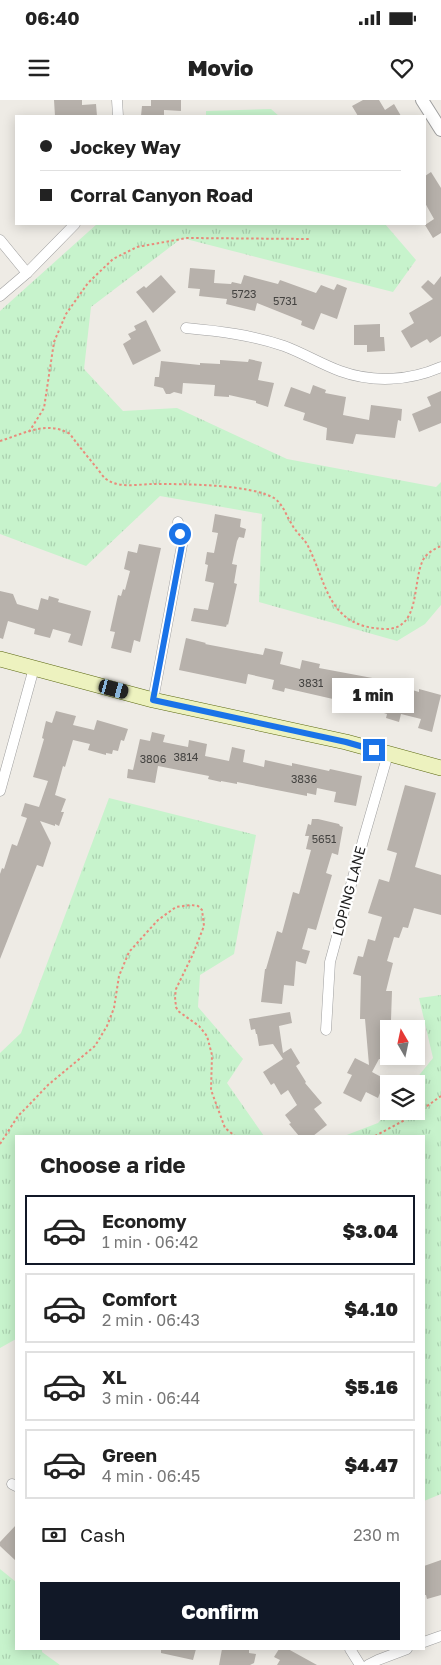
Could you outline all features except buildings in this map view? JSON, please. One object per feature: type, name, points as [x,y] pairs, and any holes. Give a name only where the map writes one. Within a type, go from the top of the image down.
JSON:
[{"type":"main road","points":[[0,659],[153,700],[346,742],[441,768]]},
{"type":"street","points":[[117,100],[118,115]]},
{"type":"street","points":[[422,100],[441,130]]},
{"type":"street","points":[[0,296],[27,273],[74,225]]},
{"type":"street","points":[[0,240],[27,273]]},
{"type":"street","points":[[186,328],[229,332],[283,346],[340,371],[369,378],[384,379],[412,376],[441,367]]},
{"type":"street","points":[[153,700],[182,545],[178,522]]},
{"type":"street","points":[[0,791],[34,668]]},
{"type":"street","name":"LOPING LANE","points":[[326,1030],[330,962],[388,754]]},
{"type":"street","points":[[425,1642],[441,1636]]},
{"type":"street","points":[[351,1650],[360,1665]]},
{"type":"street","points":[[368,1665],[404,1650]]},
{"type":"path","points":[[29,432],[44,408],[54,342],[66,314],[88,283],[113,259],[137,247],[187,238],[309,239]]},
{"type":"path","points":[[0,440],[40,428],[52,427],[62,429],[70,434],[106,478],[126,486],[153,484],[218,486],[258,492],[274,499],[280,504],[291,524],[306,543],[332,602],[344,616],[363,626],[386,629],[397,628],[403,624],[411,613],[423,559],[432,550],[441,546]]},
{"type":"path","points":[[0,1144],[18,1116],[42,1090],[95,1046],[107,1026],[114,1008],[119,976],[129,952],[158,920],[176,907],[191,905],[198,906],[202,910],[204,926],[176,989],[176,1007],[178,1011],[199,1026],[207,1036],[212,1055],[211,1090],[225,1128],[233,1135]]},
{"type":"path","points":[[378,1135],[416,1114],[441,1096]]},
{"type":"green space","points":[[271,109],[278,115],[206,115],[206,111]]},
{"type":"green space","points":[[96,225],[386,225],[416,260],[393,292],[182,238],[91,307],[84,369],[123,411],[177,408],[287,459],[436,487],[441,482],[441,605],[425,624],[397,641],[259,602],[262,514],[160,496],[86,566],[0,534],[0,311]]},
{"type":"green space","points":[[109,798],[256,835],[234,954],[200,975],[198,1007],[243,1059],[227,1083],[263,1135],[15,1135],[15,1340],[0,1348],[0,1053],[21,1033]]},
{"type":"green space","points":[[441,995],[441,1494],[425,1501],[425,1135],[347,1135],[378,1123],[381,1120],[425,1120],[425,1075],[419,1075],[433,1058],[419,998]]},
{"type":"green space","points":[[0,1569],[15,1581],[15,1650],[42,1650],[42,1652],[60,1665],[0,1665]]},
{"type":"route","points":[[180,534],[182,545],[153,700],[346,742],[374,750]]}]
